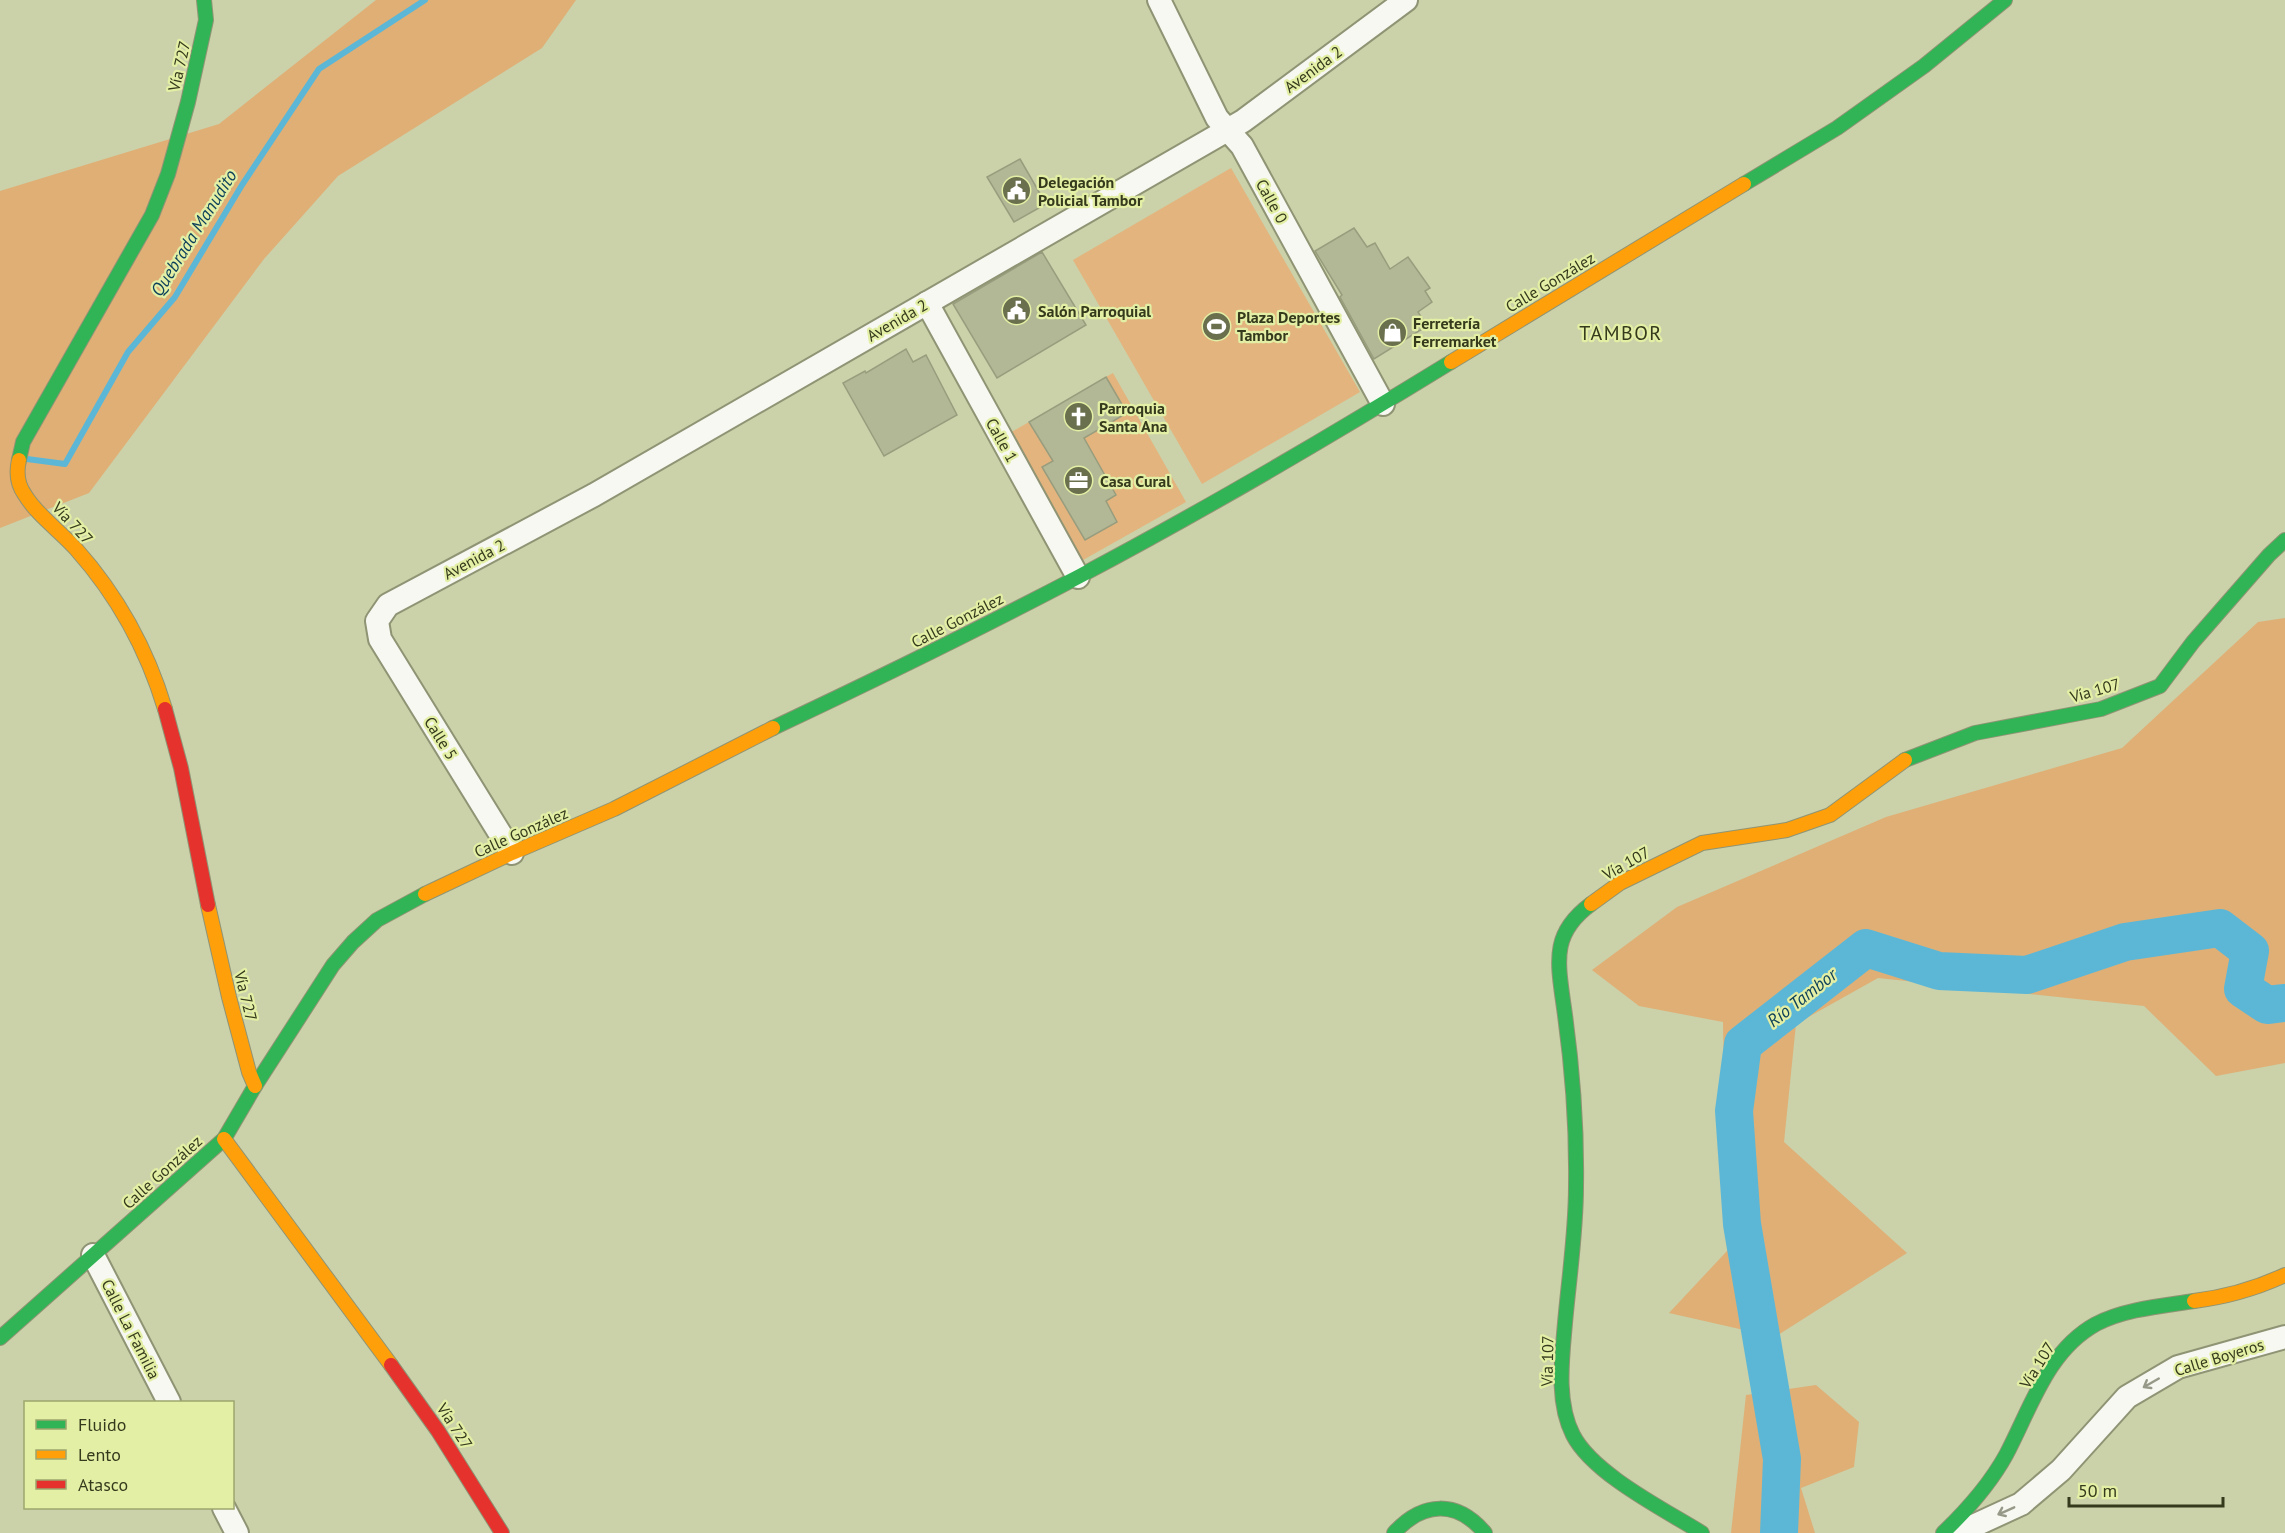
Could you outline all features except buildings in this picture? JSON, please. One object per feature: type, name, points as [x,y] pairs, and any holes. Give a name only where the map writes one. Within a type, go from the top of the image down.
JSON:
[{"type":"street","name":"Vía 727","points":[[204,0],[206,20],[188,102],[168,174],[152,215],[23,442],[17,466],[19,485],[29,502],[55,526],[101,578],[129,620],[158,687],[177,751],[211,924],[249,1072],[255,1086]]},
{"type":"street","name":"Calle 0","points":[[1159,0],[1217,118],[1242,146],[1383,405]]},
{"type":"street","name":"Avenida 2","points":[[377,621],[388,605],[594,495],[1243,121],[1406,0]]},
{"type":"street","name":"Calle González","points":[[0,1338],[224,1139],[255,1086],[333,966],[353,942],[377,920],[404,904],[512,853],[614,809],[755,737],[898,669],[1078,577],[1199,511],[1383,405],[1837,128],[1924,66],[2005,0]]},
{"type":"street","name":"Calle 1","points":[[927,303],[1078,577]]},
{"type":"street","name":"Vía 107","points":[[1702,1533],[1629,1488],[1592,1460],[1574,1435],[1564,1406],[1562,1360],[1576,1188],[1573,1086],[1558,966],[1560,940],[1575,916],[1620,883],[1702,843],[1787,830],[1830,815],[1908,758],[1976,733],[2101,709],[2160,686],[2193,642],[2269,555],[2285,540]]},
{"type":"street","name":"Calle 5","points":[[377,621],[380,639],[512,853]]},
{"type":"street","name":"Vía 727","points":[[224,1139],[413,1393],[502,1533]]},
{"type":"street","name":"Calle La Familia","points":[[93,1255],[168,1401]]},
{"type":"street","name":"Vía 107","points":[[1943,1533],[1982,1491],[2005,1457],[2044,1380],[2076,1337],[2101,1322],[2131,1312],[2245,1293],[2270,1284],[2285,1275]]},
{"type":"street","name":"Calle Boyeros","points":[[1958,1533],[2021,1504],[2061,1470],[2127,1397],[2178,1367],[2285,1337]]},
{"type":"street","points":[[1394,1533],[1410,1517],[1424,1510],[1437,1508],[1463,1513],[1485,1533]]},
{"type":"street","points":[[225,1509],[237,1533]]},
{"type":"shaded area","points":[[376,0],[576,0],[542,48],[338,176],[264,259],[89,493],[0,528],[0,191],[219,124]]},
{"type":"shaded area","name":"Plaza Deportes Tambor","points":[[1231,168],[1360,392],[1202,484],[1073,260]]},
{"type":"shaded area","points":[[1113,373],[1186,502],[1083,560],[1008,434],[1029,422],[1051,457],[1106,377]]},
{"type":"shaded area","points":[[2285,618],[2285,1063],[2216,1076],[2144,1006],[1878,978],[1796,1024],[1784,1142],[1907,1253],[1775,1337],[1669,1313],[1727,1251],[1723,1022],[1639,1006],[1592,970],[1677,907],[1886,817],[2122,748],[2258,622]]},
{"type":"shaded area","points":[[1816,1385],[1859,1422],[1854,1467],[1801,1488],[1815,1533],[1731,1533],[1746,1395]]},
{"type":"waterway","name":"Quebrada Manudito","points":[[27,459],[65,464],[128,352],[175,297],[242,185],[319,69],[425,0]]},
{"type":"waterway","name":"Río Tambor","points":[[1779,1533],[1782,1459],[1742,1224],[1734,1111],[1743,1044],[1866,948],[1939,971],[2027,975],[2125,942],[2220,928],[2250,951],[2243,989],[2267,1005],[2285,1003]]},
{"type":"traffic: fast","points":[[19,460],[23,442],[152,215],[168,174],[188,102],[206,20],[204,0]]},
{"type":"traffic: fast","points":[[1744,184],[1837,128],[1924,66],[2005,0]]},
{"type":"traffic: fast","points":[[773,728],[888,673],[1125,552],[1266,473],[1451,362]]},
{"type":"traffic: fast","points":[[1905,760],[1975,733],[2101,709],[2160,686],[2193,642],[2269,555],[2285,540]]},
{"type":"traffic: fast","points":[[0,1338],[224,1139],[255,1086],[333,965],[377,920],[425,894]]},
{"type":"traffic: fast","points":[[1591,904],[1570,925],[1564,936],[1559,959],[1575,1117],[1576,1164],[1575,1221],[1562,1365],[1564,1408],[1573,1435],[1596,1464],[1631,1490],[1702,1533]]},
{"type":"traffic: fast","points":[[1943,1533],[1993,1476],[2006,1455],[2042,1382],[2065,1349],[2079,1335],[2096,1324],[2119,1315],[2194,1301]]},
{"type":"traffic: fast","points":[[1394,1533],[1405,1522],[1417,1515],[1428,1510],[1440,1509],[1452,1510],[1463,1515],[1485,1533]]},
{"type":"traffic: slow","points":[[1451,362],[1744,184]]},
{"type":"traffic: slow","points":[[19,460],[18,478],[22,491],[36,509],[70,542],[105,585],[140,644],[165,709]]},
{"type":"traffic: slow","points":[[425,894],[614,809],[773,728]]},
{"type":"traffic: slow","points":[[1591,904],[1620,883],[1702,843],[1787,830],[1830,815],[1905,760]]},
{"type":"traffic: slow","points":[[208,905],[229,997],[249,1072],[255,1086]]},
{"type":"traffic: slow","points":[[224,1139],[391,1365]]},
{"type":"traffic: slow","points":[[2194,1301],[2240,1292],[2285,1275]]},
{"type":"traffic: jam","points":[[165,709],[181,768],[208,905]]},
{"type":"traffic: jam","points":[[391,1365],[438,1431],[502,1533]]},
{"type":"place","name":"Delegación Policial Tambor","points":[[1017,191]]},
{"type":"place","name":"Salón Parroquial","points":[[1017,311]]},
{"type":"place","name":"Plaza Deportes Tambor","points":[[1216,326]]},
{"type":"place","name":"Ferretería Ferremarket","points":[[1392,332]]},
{"type":"place","name":"Parroquia Santa Ana","points":[[1078,417]]},
{"type":"place","name":"Casa Cural","points":[[1079,481]]},
{"type":"district","name":"TAMBOR","points":[[1621,333]]}]
